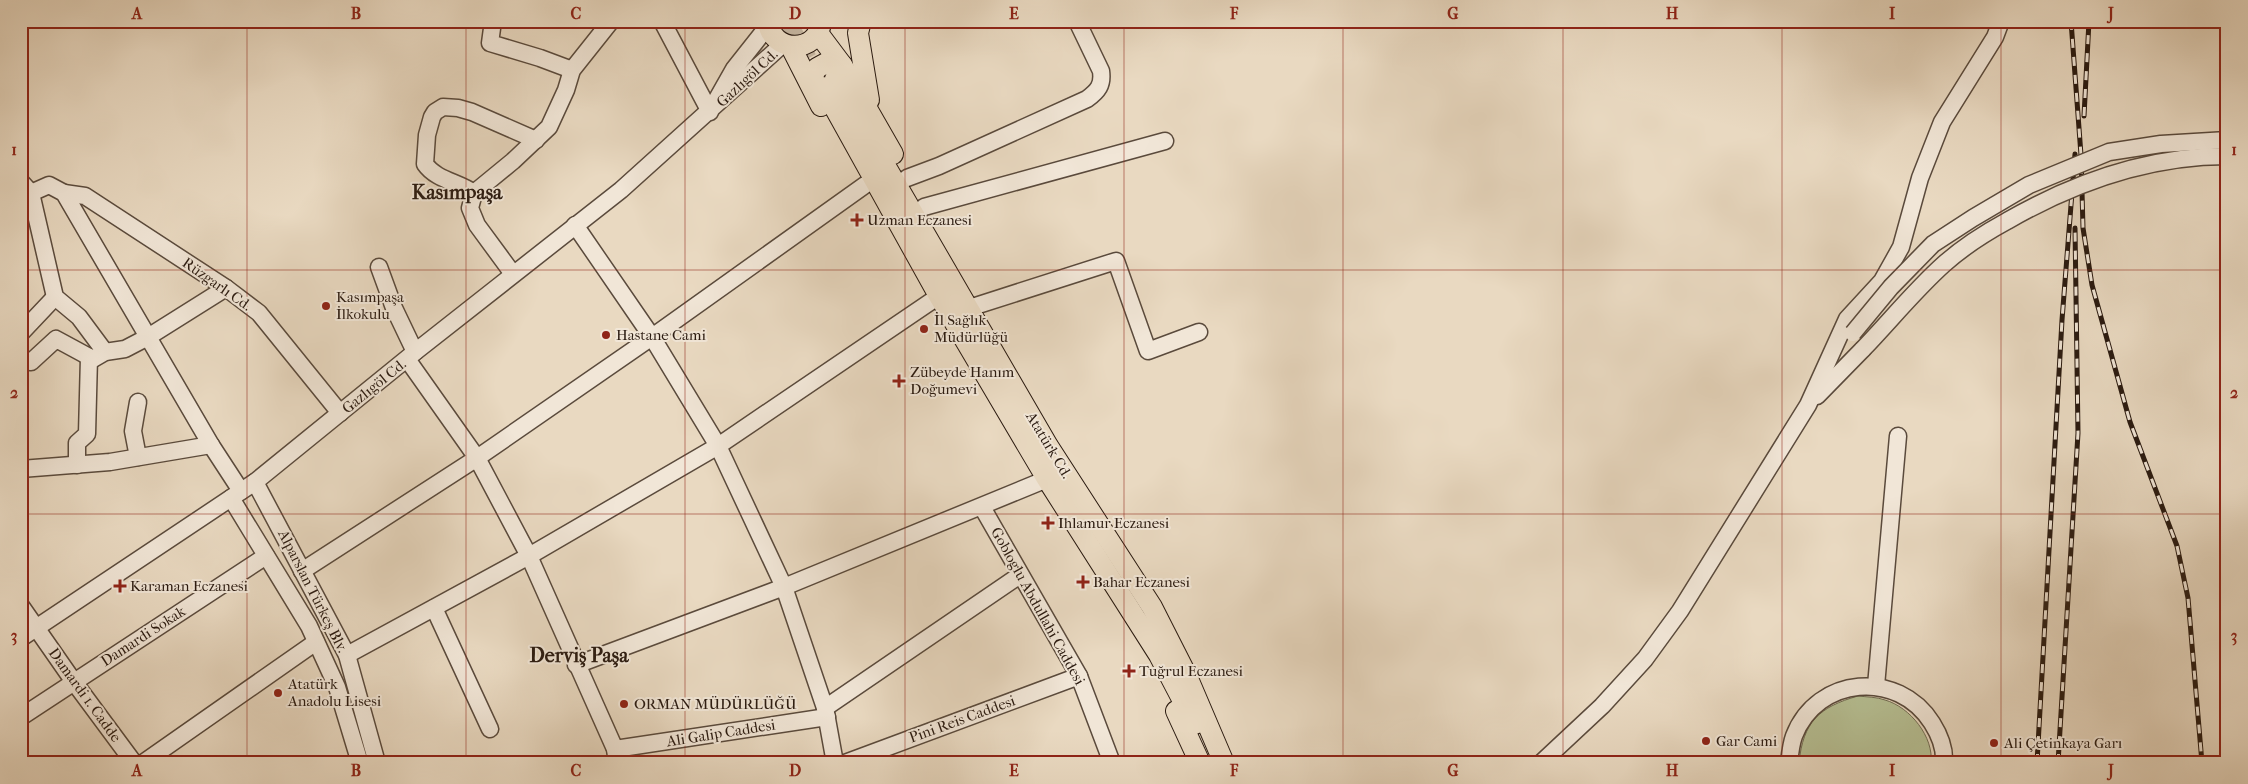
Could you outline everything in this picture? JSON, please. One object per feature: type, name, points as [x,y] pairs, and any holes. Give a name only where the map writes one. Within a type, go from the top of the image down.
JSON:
[{"type":"main road","points":[[861,21],[858,33],[862,68],[867,93],[877,123],[924,208],[969,308]]},
{"type":"main road","points":[[768,24],[776,40],[787,45],[877,123]]},
{"type":"main road","points":[[787,45],[806,44],[822,25]]},
{"type":"main road","points":[[822,25],[827,78],[817,100],[911,262],[939,296]]},
{"type":"main road","name":"Atatürk Cd.","points":[[827,78],[939,296],[1046,479],[1163,663],[1192,719],[1211,763]]},
{"type":"main road","name":"Atatürk Cd.","points":[[827,78],[969,308],[1048,446],[1152,607],[1186,674],[1224,763]]},
{"type":"main road","points":[[1152,607],[1186,651],[1228,736],[1238,763]]},
{"type":"main road","points":[[1130,611],[1200,763]]},
{"type":"street","points":[[493,21],[490,43],[572,70]]},
{"type":"street","points":[[513,274],[477,225],[470,208],[474,192],[550,128],[572,70],[611,21]]},
{"type":"street","points":[[662,21],[710,112]]},
{"type":"street","points":[[906,178],[939,166],[1087,99],[1096,92],[1102,80],[1101,71],[1077,21]]},
{"type":"street","points":[[1808,405],[1848,319],[1882,281],[1902,247],[1920,178],[1942,122],[1995,37],[2001,21]]},
{"type":"street","name":"Gazlıgöl Cd.","points":[[710,112],[734,69],[768,24]]},
{"type":"street","name":"Gazlıgöl Cd.","points":[[21,638],[255,482],[513,274],[621,190],[787,45]]},
{"type":"street","points":[[474,192],[462,185],[438,176],[425,164],[427,135],[435,112],[443,107],[458,108],[536,140]]},
{"type":"street","points":[[1541,763],[1602,706],[1645,659],[1680,611],[1853,333],[1891,287],[1934,244],[1973,218],[2029,185],[2108,152],[2161,144],[2227,140]]},
{"type":"street","points":[[924,208],[1165,141]]},
{"type":"street","points":[[1808,405],[1944,263],[1980,236],[2040,202],[2112,173],[2164,162],[2227,156]]},
{"type":"street","name":"Rüzgarlı Cd.","points":[[25,193],[49,185],[64,193],[84,196],[226,288],[259,313],[340,413]]},
{"type":"street","points":[[302,571],[477,458],[652,337],[865,185]]},
{"type":"street","points":[[25,193],[55,297],[79,317],[105,352]]},
{"type":"street","name":"Alparslan Türkeş Blv.","points":[[64,193],[211,444],[266,556],[309,626],[337,687],[360,763]]},
{"type":"street","points":[[576,225],[652,337],[718,446],[784,587],[826,712],[835,763]]},
{"type":"street","points":[[969,308],[1116,261],[1148,351],[1199,332]]},
{"type":"street","points":[[379,268],[411,356],[477,458],[529,556],[616,756]]},
{"type":"street","points":[[21,361],[31,362],[56,339],[93,359],[105,352],[125,349],[148,337],[226,288]]},
{"type":"street","points":[[347,655],[529,556],[718,446],[939,296]]},
{"type":"street","points":[[21,333],[55,297]]},
{"type":"street","points":[[77,465],[77,443],[87,434],[89,357]]},
{"type":"street","points":[[138,402],[134,431],[138,457]]},
{"type":"street","points":[[1876,686],[1898,436]]},
{"type":"street","points":[[21,469],[110,462],[211,444]]},
{"type":"street","points":[[576,665],[784,587],[1046,479]]},
{"type":"street","name":"Alparslan Türkeş Blv.","points":[[255,482],[347,655],[377,763]]},
{"type":"street","name":"Gobloglu Abdullahi Caddesi","points":[[982,507],[1079,676],[1112,763]]},
{"type":"street","name":"Damardi Sokak","points":[[21,717],[266,556]]},
{"type":"street","points":[[826,712],[1020,575]]},
{"type":"street","name":"Damardi 1. Cadde","points":[[21,606],[134,763]]},
{"type":"street","points":[[434,608],[490,729]]},
{"type":"street","points":[[143,763],[316,642]]},
{"type":"street","name":"Pini Reis Caddesi","points":[[845,763],[1079,676]]},
{"type":"street","points":[[1789,763],[1794,737],[1806,714],[1826,697],[1850,687],[1876,686],[1901,694],[1923,709],[1937,730],[1944,763]]},
{"type":"street","name":"Ali Galip Caddesi","points":[[616,756],[826,712]]},
{"type":"green space","points":[[1858,696],[1885,700],[1903,709],[1911,716],[1929,743],[1931,763],[1799,763],[1804,737],[1815,718],[1833,705]]},
{"type":"tunnel","points":[[786,21],[807,59]]},
{"type":"railway","points":[[2071,21],[2081,155],[2083,228],[2092,285],[2130,422],[2177,546],[2188,598],[2202,763]]},
{"type":"railway","points":[[2084,116],[2089,21]]},
{"type":"railway","points":[[2037,763],[2062,320],[2075,154]]},
{"type":"railway","points":[[2058,763],[2078,433],[2075,228]]},
{"type":"place","name":"Uzman Eczanesi","points":[[857,220]]},
{"type":"place","name":"Kasımpaşa İlkokulu","points":[[326,306]]},
{"type":"place","name":"İl Sağlık Müdürlüğü","points":[[924,329]]},
{"type":"place","name":"Hastane Cami","points":[[606,335]]},
{"type":"place","name":"Zübeyde Hanım Doğumevi","points":[[899,381]]},
{"type":"place","name":"Ihlamur Eczanesi","points":[[1048,523]]},
{"type":"place","name":"Bahar Eczanesi","points":[[1083,582]]},
{"type":"place","name":"Karaman Eczanesi","points":[[120,586]]},
{"type":"place","name":"Tuğrul Eczanesi","points":[[1129,671]]},
{"type":"place","name":"Atatürk Anadolu Lisesi","points":[[278,693]]},
{"type":"place","name":"ORMAN MÜDÜRLÜĞÜ","points":[[624,704]]},
{"type":"place","name":"Gar Cami","points":[[1706,741]]},
{"type":"place","name":"Ali Çetinkaya Garı","points":[[1994,743]]},
{"type":"district","name":"Kasımpaşa","points":[[457,192]]},
{"type":"district","name":"Derviş Paşa","points":[[579,655]]}]
